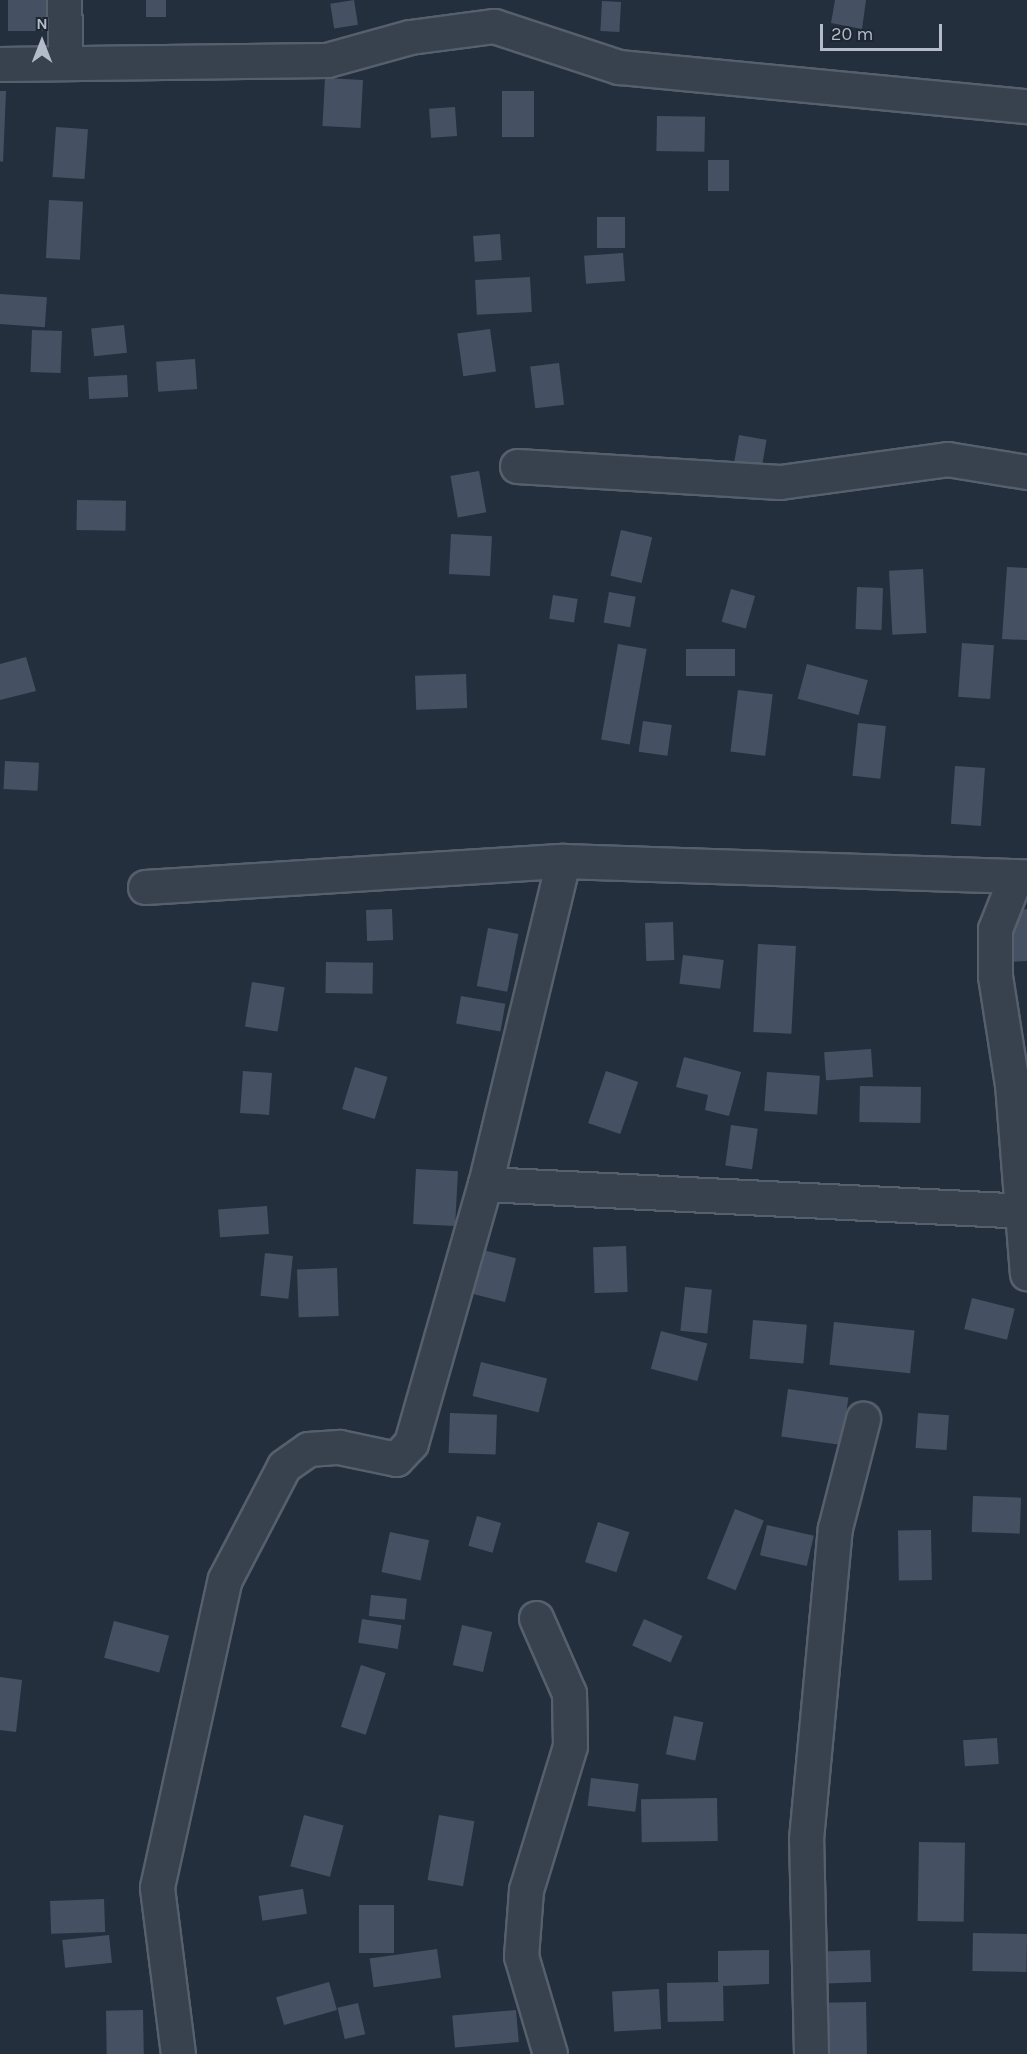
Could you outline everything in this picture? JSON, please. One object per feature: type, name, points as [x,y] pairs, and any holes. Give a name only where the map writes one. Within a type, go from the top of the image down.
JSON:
[{"type":"street","points":[[64,0],[66,63]]},
{"type":"street","points":[[0,64],[327,60],[410,37],[494,26],[619,67],[1027,106]]},
{"type":"street","points":[[517,466],[780,482],[947,459],[1027,472]]},
{"type":"street","points":[[178,2054],[157,1887],[225,1579],[284,1466],[308,1449],[339,1447],[396,1459],[411,1443],[485,1184],[563,861]]},
{"type":"street","points":[[145,887],[563,861],[1022,876],[995,930],[995,976],[1012,1084],[1025,1210],[1027,1273]]},
{"type":"street","points":[[485,1184],[1025,1210]]},
{"type":"street","points":[[811,2054],[806,1839],[835,1528],[863,1419]]},
{"type":"street","points":[[536,1618],[569,1694],[570,1746],[526,1890],[521,1956],[550,2054]]},
{"type":"building","points":[[8,0],[47,0],[47,31],[8,31]]},
{"type":"building","points":[[146,0],[166,0],[166,17],[146,17]]},
{"type":"building","points":[[354,0],[358,25],[334,28],[330,4]]},
{"type":"building","points":[[835,0],[866,0],[862,29],[831,23]]},
{"type":"building","points":[[602,1],[621,2],[619,32],[600,31]]},
{"type":"building","points":[[325,78],[363,80],[360,128],[322,126]]},
{"type":"building","points":[[0,91],[6,91],[3,162],[0,161]]},
{"type":"building","points":[[502,91],[534,91],[534,137],[502,137]]},
{"type":"building","points":[[455,107],[457,136],[431,138],[429,109]]},
{"type":"building","points":[[657,116],[705,117],[704,152],[656,151]]},
{"type":"building","points":[[56,127],[88,129],[84,179],[53,177]]},
{"type":"building","points":[[708,160],[729,160],[729,191],[708,191]]},
{"type":"building","points":[[49,200],[83,202],[80,260],[46,258]]},
{"type":"building","points":[[597,217],[625,217],[625,248],[597,248]]},
{"type":"building","points":[[500,234],[502,260],[475,262],[473,236]]},
{"type":"building","points":[[623,253],[625,281],[586,284],[584,256]]},
{"type":"building","points":[[530,277],[532,312],[477,315],[475,280]]},
{"type":"building","points":[[0,294],[47,297],[45,327],[0,324]]},
{"type":"building","points":[[124,325],[127,353],[94,356],[91,328]]},
{"type":"building","points":[[490,329],[496,372],[463,376],[457,334]]},
{"type":"building","points":[[32,330],[62,331],[61,373],[31,372]]},
{"type":"building","points":[[195,359],[197,389],[158,392],[156,362]]},
{"type":"building","points":[[559,363],[564,405],[535,408],[530,367]]},
{"type":"building","points":[[127,375],[128,397],[89,399],[88,377]]},
{"type":"building","points":[[739,435],[767,440],[762,468],[734,464]]},
{"type":"building","points":[[479,471],[486,512],[458,517],[450,476]]},
{"type":"building","points":[[77,500],[126,501],[125,531],[76,530]]},
{"type":"building","points":[[621,530],[652,537],[642,583],[610,576]]},
{"type":"building","points":[[451,534],[492,536],[490,576],[449,574]]},
{"type":"building","points":[[1007,567],[1027,568],[1027,640],[1002,639]]},
{"type":"building","points":[[923,569],[926,633],[892,635],[889,571]]},
{"type":"building","points":[[857,587],[883,588],[882,630],[856,629]]},
{"type":"building","points":[[731,589],[755,596],[746,629],[722,622]]},
{"type":"building","points":[[609,592],[636,597],[630,627],[604,623]]},
{"type":"building","points":[[553,595],[578,599],[574,623],[549,619]]},
{"type":"building","points":[[962,643],[994,645],[990,699],[958,697]]},
{"type":"building","points":[[618,644],[647,649],[630,745],[601,740]]},
{"type":"building","points":[[686,649],[735,649],[735,676],[686,676]]},
{"type":"building","points":[[26,657],[36,691],[0,700],[0,664]]},
{"type":"building","points":[[807,664],[868,680],[859,715],[798,699]]},
{"type":"building","points":[[466,674],[467,708],[416,710],[415,676]]},
{"type":"building","points":[[738,690],[773,694],[765,756],[730,752]]},
{"type":"building","points":[[643,721],[672,725],[667,756],[639,752]]},
{"type":"building","points":[[858,723],[886,726],[880,779],[852,776]]},
{"type":"building","points":[[5,761],[39,763],[37,791],[4,789]]},
{"type":"building","points":[[955,766],[985,768],[981,826],[951,824]]},
{"type":"building","points":[[392,909],[393,940],[367,941],[366,910]]},
{"type":"building","points":[[1027,909],[1027,961],[1009,962],[1006,911]]},
{"type":"building","points":[[673,922],[674,960],[646,961],[645,923]]},
{"type":"building","points":[[488,928],[518,934],[507,992],[477,986]]},
{"type":"building","points":[[758,944],[796,946],[791,1034],[753,1032]]},
{"type":"building","points":[[683,955],[724,960],[720,989],[679,984]]},
{"type":"building","points":[[326,962],[373,963],[372,994],[325,993]]},
{"type":"building","points":[[252,982],[285,987],[278,1032],[245,1026]]},
{"type":"building","points":[[461,996],[505,1004],[500,1031],[456,1024]]},
{"type":"building","points":[[871,1049],[873,1077],[826,1080],[824,1052]]},
{"type":"building","points":[[684,1057],[741,1072],[729,1116],[705,1110],[708,1095],[676,1087]]},
{"type":"building","points":[[355,1067],[388,1077],[375,1119],[342,1109]]},
{"type":"building","points":[[243,1071],[272,1073],[269,1115],[240,1113]]},
{"type":"building","points":[[606,1071],[638,1082],[620,1134],[588,1123]]},
{"type":"building","points":[[767,1072],[820,1076],[817,1115],[764,1111]]},
{"type":"building","points":[[860,1086],[921,1087],[920,1123],[859,1122]]},
{"type":"building","points":[[731,1125],[758,1129],[752,1169],[725,1166]]},
{"type":"building","points":[[416,1169],[458,1171],[455,1226],[413,1224]]},
{"type":"building","points":[[267,1206],[269,1234],[220,1237],[218,1209]]},
{"type":"building","points":[[626,1246],[628,1292],[595,1293],[593,1247]]},
{"type":"building","points":[[483,1250],[516,1258],[505,1302],[472,1294]]},
{"type":"building","points":[[265,1253],[293,1256],[288,1299],[261,1296]]},
{"type":"building","points":[[337,1268],[339,1316],[299,1317],[297,1269]]},
{"type":"building","points":[[685,1287],[712,1290],[707,1334],[680,1331]]},
{"type":"building","points":[[972,1298],[1015,1309],[1007,1340],[964,1329]]},
{"type":"building","points":[[753,1320],[807,1325],[803,1364],[750,1359]]},
{"type":"building","points":[[834,1322],[915,1330],[910,1373],[830,1365]]},
{"type":"building","points":[[661,1331],[707,1343],[697,1381],[651,1369]]},
{"type":"building","points":[[481,1362],[547,1378],[539,1412],[473,1396]]},
{"type":"building","points":[[788,1389],[848,1397],[842,1445],[781,1437]]},
{"type":"building","points":[[450,1413],[497,1415],[496,1455],[449,1453]]},
{"type":"building","points":[[918,1413],[949,1415],[946,1450],[916,1448]]},
{"type":"building","points":[[973,1496],[1021,1498],[1020,1534],[972,1532]]},
{"type":"building","points":[[735,1509],[764,1521],[736,1590],[707,1579]]},
{"type":"building","points":[[477,1516],[501,1523],[492,1553],[468,1546]]},
{"type":"building","points":[[598,1522],[629,1532],[616,1572],[585,1562]]},
{"type":"building","points":[[767,1525],[814,1536],[807,1566],[760,1555]]},
{"type":"building","points":[[931,1530],[932,1580],[899,1581],[898,1531]]},
{"type":"building","points":[[390,1532],[429,1540],[421,1580],[381,1572]]},
{"type":"building","points":[[371,1595],[407,1599],[405,1620],[369,1616]]},
{"type":"building","points":[[362,1619],[402,1625],[398,1649],[358,1643]]},
{"type":"building","points":[[644,1619],[682,1636],[671,1663],[632,1645]]},
{"type":"building","points":[[114,1621],[169,1636],[159,1672],[104,1658]]},
{"type":"building","points":[[462,1625],[492,1632],[483,1672],[453,1665]]},
{"type":"building","points":[[361,1665],[386,1673],[366,1735],[341,1727]]},
{"type":"building","points":[[0,1677],[22,1680],[16,1732],[0,1730]]},
{"type":"building","points":[[674,1716],[703,1722],[695,1760],[666,1754]]},
{"type":"building","points":[[997,1738],[999,1764],[965,1766],[963,1740]]},
{"type":"building","points":[[591,1778],[639,1784],[635,1812],[588,1806]]},
{"type":"building","points":[[717,1798],[718,1841],[642,1842],[641,1799]]},
{"type":"building","points":[[304,1815],[344,1826],[330,1877],[290,1866]]},
{"type":"building","points":[[439,1815],[474,1821],[463,1886],[428,1880]]},
{"type":"building","points":[[919,1842],[965,1843],[964,1922],[918,1921]]},
{"type":"building","points":[[303,1889],[307,1914],[262,1921],[259,1896]]},
{"type":"building","points":[[104,1899],[105,1932],[51,1934],[50,1901]]},
{"type":"building","points":[[359,1905],[394,1905],[394,1953],[359,1953]]},
{"type":"building","points":[[973,1933],[1027,1934],[1026,1972],[972,1971]]},
{"type":"building","points":[[109,1935],[112,1963],[65,1968],[62,1940]]},
{"type":"building","points":[[437,1949],[441,1978],[374,1987],[370,1958]]},
{"type":"building","points":[[769,1950],[769,1984],[724,1986],[718,1981],[718,1951]]},
{"type":"building","points":[[870,1950],[871,1982],[825,1984],[824,1952]]},
{"type":"building","points":[[329,1982],[337,2010],[284,2025],[276,1997]]},
{"type":"building","points":[[723,1982],[724,2021],[668,2022],[667,1983]]},
{"type":"building","points":[[659,1989],[661,2029],[614,2031],[612,1991]]},
{"type":"building","points":[[866,2002],[867,2054],[825,2054],[824,2003]]},
{"type":"building","points":[[358,2003],[365,2034],[345,2039],[338,2008]]},
{"type":"building","points":[[143,2010],[144,2054],[107,2054],[106,2011]]},
{"type":"building","points":[[516,2010],[519,2042],[455,2047],[452,2016]]}]
